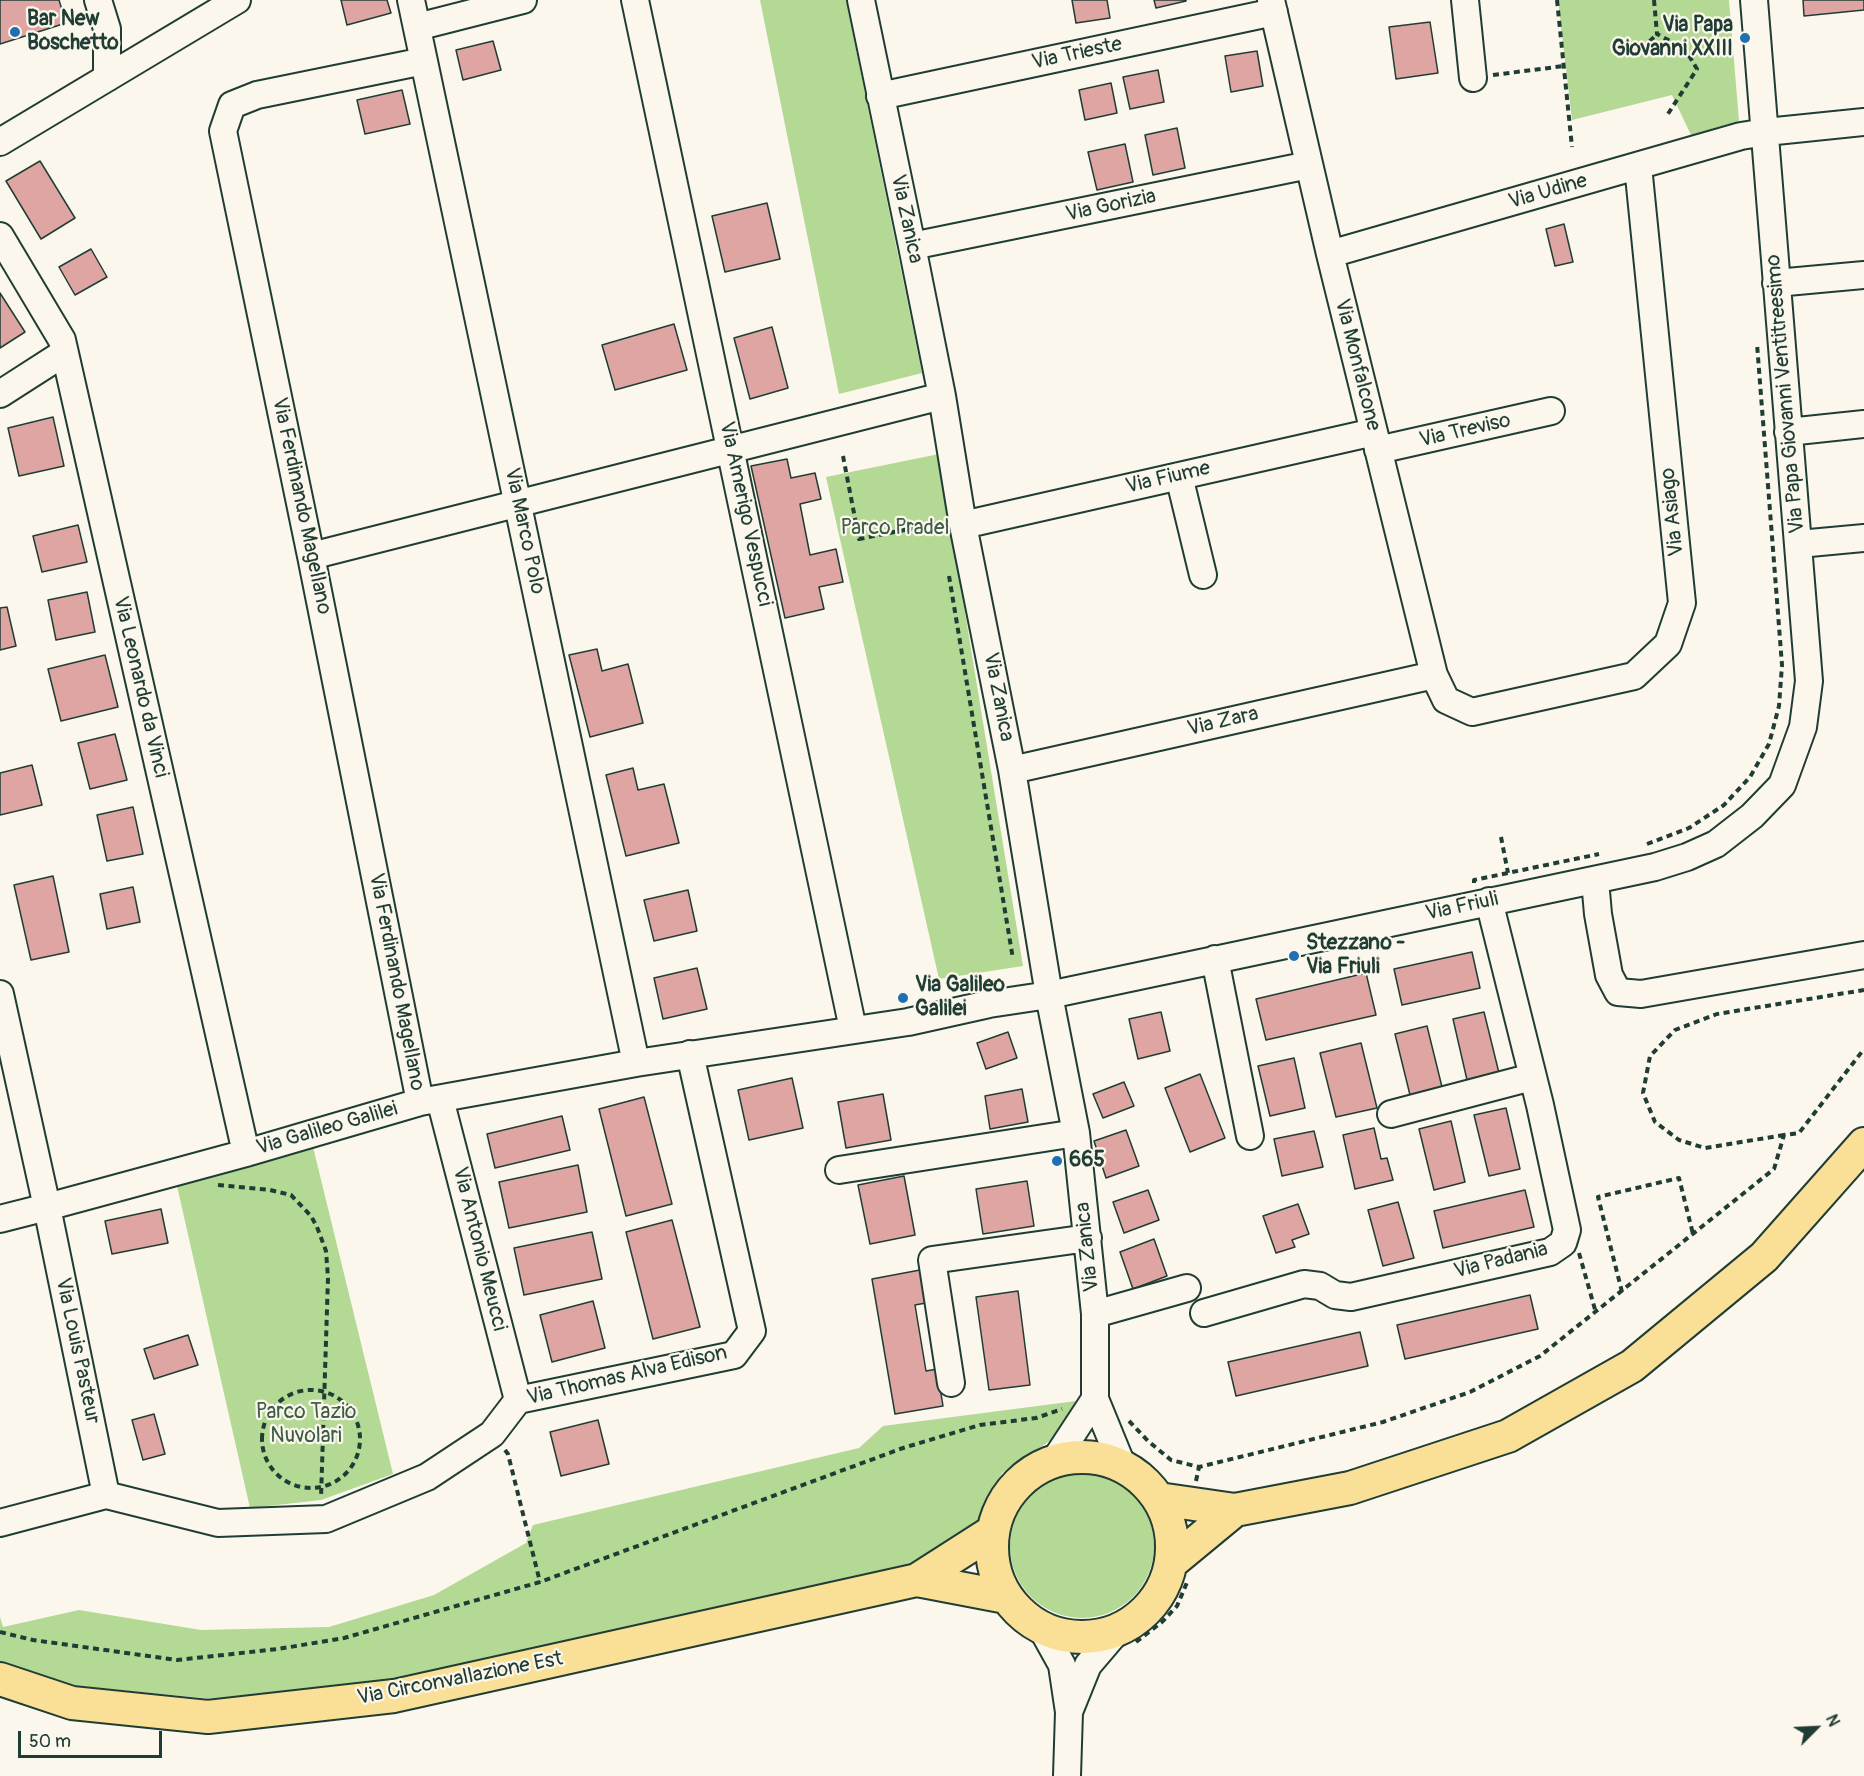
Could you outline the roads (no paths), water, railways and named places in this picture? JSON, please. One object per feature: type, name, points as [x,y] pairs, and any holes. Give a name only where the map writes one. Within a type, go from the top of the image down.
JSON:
[{"type":"main road","points":[[1159,1499],[1235,1510],[1350,1488],[1508,1436],[1632,1366],[1764,1257],[1864,1144]]},
{"type":"main road","points":[[1181,1569],[1171,1530],[1159,1499],[1143,1480],[1122,1465],[1089,1456],[1055,1460],[1032,1470],[1013,1487],[999,1508],[992,1532],[993,1566],[1006,1597],[1022,1615],[1042,1629],[1079,1638],[1125,1638],[1161,1591],[1235,1510]]},
{"type":"main road","name":"Via Circonvallazione Est","points":[[0,1679],[72,1703],[208,1717],[394,1696],[917,1580],[992,1532]]},
{"type":"main road","name":"Via Circonvallazione Est","points":[[917,1580],[1006,1597]]},
{"type":"street","points":[[99,0],[107,29],[106,78]]},
{"type":"street","points":[[0,142],[135,61],[196,12],[237,0]]},
{"type":"street","name":"Via Marco Polo","points":[[411,0],[636,1063]]},
{"type":"street","points":[[417,27],[523,0]]},
{"type":"street","name":"Via Amerigo Vespucci","points":[[635,0],[732,449],[853,1029]]},
{"type":"street","name":"Via Zanica","points":[[861,0],[942,396],[953,530],[1012,770],[1049,995],[1076,1133],[1095,1314],[1095,1399],[1122,1465]]},
{"type":"street","points":[[1466,0],[1473,78]]},
{"type":"street","name":"Via Papa Giovanni Ventitreesimo","points":[[1754,0],[1809,681],[1803,727],[1782,784]]},
{"type":"street","name":"Via Trieste","points":[[880,96],[1272,6]]},
{"type":"street","name":"Via Monfalcone","points":[[1272,6],[1330,254],[1434,675],[1446,700],[1472,712]]},
{"type":"street","points":[[107,29],[135,61]]},
{"type":"street","name":"Via Ferdinando Magellano","points":[[424,61],[257,94],[232,105],[223,131],[311,556],[430,1100]]},
{"type":"street","name":"Via Udine","points":[[1330,254],[1741,136],[1864,123]]},
{"type":"street","name":"Via Gorizia","points":[[912,246],[1310,165]]},
{"type":"street","name":"Via Asiago","points":[[1472,712],[1634,676],[1668,644],[1682,603],[1638,166]]},
{"type":"street","name":"Via Leonardo da Vinci","points":[[0,236],[62,340],[246,1153]]},
{"type":"street","points":[[1776,283],[1864,275]]},
{"type":"street","points":[[0,394],[64,353]]},
{"type":"street","points":[[311,556],[942,396]]},
{"type":"street","name":"Via Treviso","points":[[1376,441],[1551,411]]},
{"type":"street","points":[[1788,432],[1864,424]]},
{"type":"street","name":"Via Fiume","points":[[953,530],[1179,476],[1376,441]]},
{"type":"street","points":[[1179,476],[1203,575]]},
{"type":"street","points":[[1799,544],[1864,538]]},
{"type":"street","name":"Via Zara","points":[[1012,770],[1434,675]]},
{"type":"street","name":"Via Friuli","points":[[1049,995],[1655,867],[1687,857],[1716,844],[1752,816],[1782,784]]},
{"type":"street","points":[[1595,880],[1598,914],[1609,975],[1618,992],[1641,994],[1864,955]]},
{"type":"street","name":"Via Padania","points":[[1204,1313],[1305,1284],[1320,1286],[1335,1295],[1351,1297],[1550,1252],[1563,1243],[1567,1230],[1532,1077],[1481,903]]},
{"type":"street","points":[[1215,959],[1250,1136]]},
{"type":"street","name":"Via Louis Pasteur","points":[[0,994],[106,1495]]},
{"type":"street","name":"Via Galileo Galilei","points":[[0,1219],[246,1153],[430,1100],[690,1054],[908,1022],[989,1004],[1049,995]]},
{"type":"street","name":"Via Thomas Alva Edison","points":[[0,1523],[106,1495],[218,1522],[326,1519],[427,1477],[492,1434],[518,1400],[734,1355],[753,1331],[690,1054]]},
{"type":"street","points":[[1391,1114],[1532,1077]]},
{"type":"street","name":"Via Antonio Meucci","points":[[430,1100],[518,1400]]},
{"type":"street","points":[[839,1170],[1076,1133]]},
{"type":"street","points":[[951,1383],[932,1260],[1088,1239]]},
{"type":"street","points":[[1095,1314],[1187,1288]]},
{"type":"street","points":[[1055,1460],[1095,1399]]},
{"type":"street","points":[[1042,1629],[1062,1665],[1069,1712],[1067,1776]]},
{"type":"street","points":[[1069,1712],[1088,1665],[1125,1638]]},
{"type":"place","name":"Bar New Boschetto","points":[[15,32]]},
{"type":"place","name":"Via Papa Giovanni XXIII","points":[[1745,38]]},
{"type":"place","name":"Stezzano - Via Friuli","points":[[1294,956]]},
{"type":"place","name":"Via Galileo Galilei","points":[[903,998]]},
{"type":"place","name":"665","points":[[1057,1161]]},
{"type":"park label","name":"Parco Pradel","points":[[895,529]]},
{"type":"park label","name":"Parco Tazio Nuvolari","points":[[306,1425]]}]
